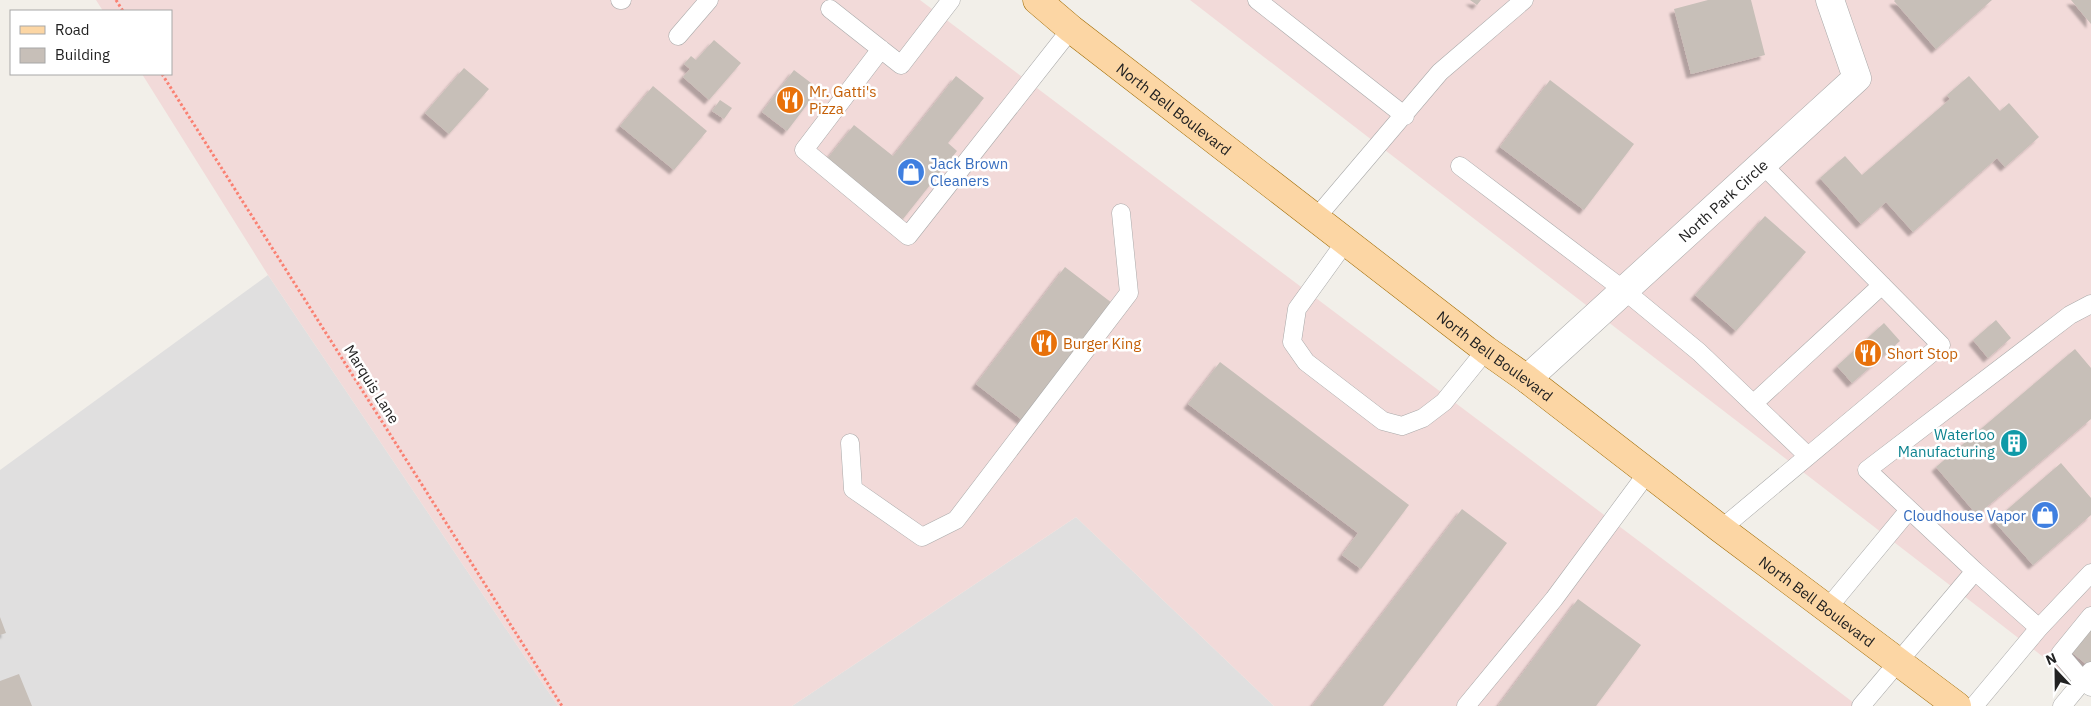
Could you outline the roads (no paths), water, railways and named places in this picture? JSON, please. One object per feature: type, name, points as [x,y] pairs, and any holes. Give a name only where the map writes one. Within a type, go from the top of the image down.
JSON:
[{"type":"main road","name":"North Bell Boulevard","points":[[1038,0],[1071,29],[1486,350],[1527,379],[1720,529],[1957,706]]},
{"type":"street","name":"North Park Circle","points":[[1527,379],[1857,78],[1830,0]]},
{"type":"lane","points":[[678,36],[710,0]]},
{"type":"lane","points":[[828,3],[901,65],[951,0]]},
{"type":"lane","points":[[1258,0],[1405,116]]},
{"type":"lane","points":[[1316,218],[1405,116],[1440,72],[1524,0]]},
{"type":"lane","points":[[881,49],[804,150],[908,236],[1071,29]]},
{"type":"lane","points":[[1720,529],[1941,345],[1762,164]]},
{"type":"lane","points":[[1460,166],[1625,291],[1699,352],[1808,456]]},
{"type":"lane","points":[[850,443],[853,489],[922,537],[956,520],[1129,293],[1121,213]]},
{"type":"lane","points":[[1346,241],[1297,309],[1292,342],[1306,362],[1383,421],[1402,426],[1423,418],[1444,402],[1486,350]]},
{"type":"lane","points":[[1753,404],[1882,285]]},
{"type":"lane","points":[[2040,628],[1975,571],[1867,470],[2070,315],[2091,304]]},
{"type":"lane","points":[[1466,706],[1554,600],[1648,472]]},
{"type":"lane","points":[[1827,609],[1909,510]]},
{"type":"lane","points":[[1861,706],[1975,571]]},
{"type":"lane","points":[[1974,706],[2040,628],[2091,573]]},
{"type":"lane","points":[[2062,706],[2088,679],[2060,654],[2091,616]]},
{"type":"place","name":"Mr. Gatti's Pizza","points":[[790,100]]},
{"type":"place","name":"Jack Brown Cleaners","points":[[911,172]]},
{"type":"place","name":"Burger King","points":[[1044,343]]},
{"type":"place","name":"Short Stop","points":[[1868,353]]},
{"type":"place","name":"Waterloo Manufacturing","points":[[2014,443]]},
{"type":"place","name":"Cloudhouse Vapor","points":[[2045,515]]}]
